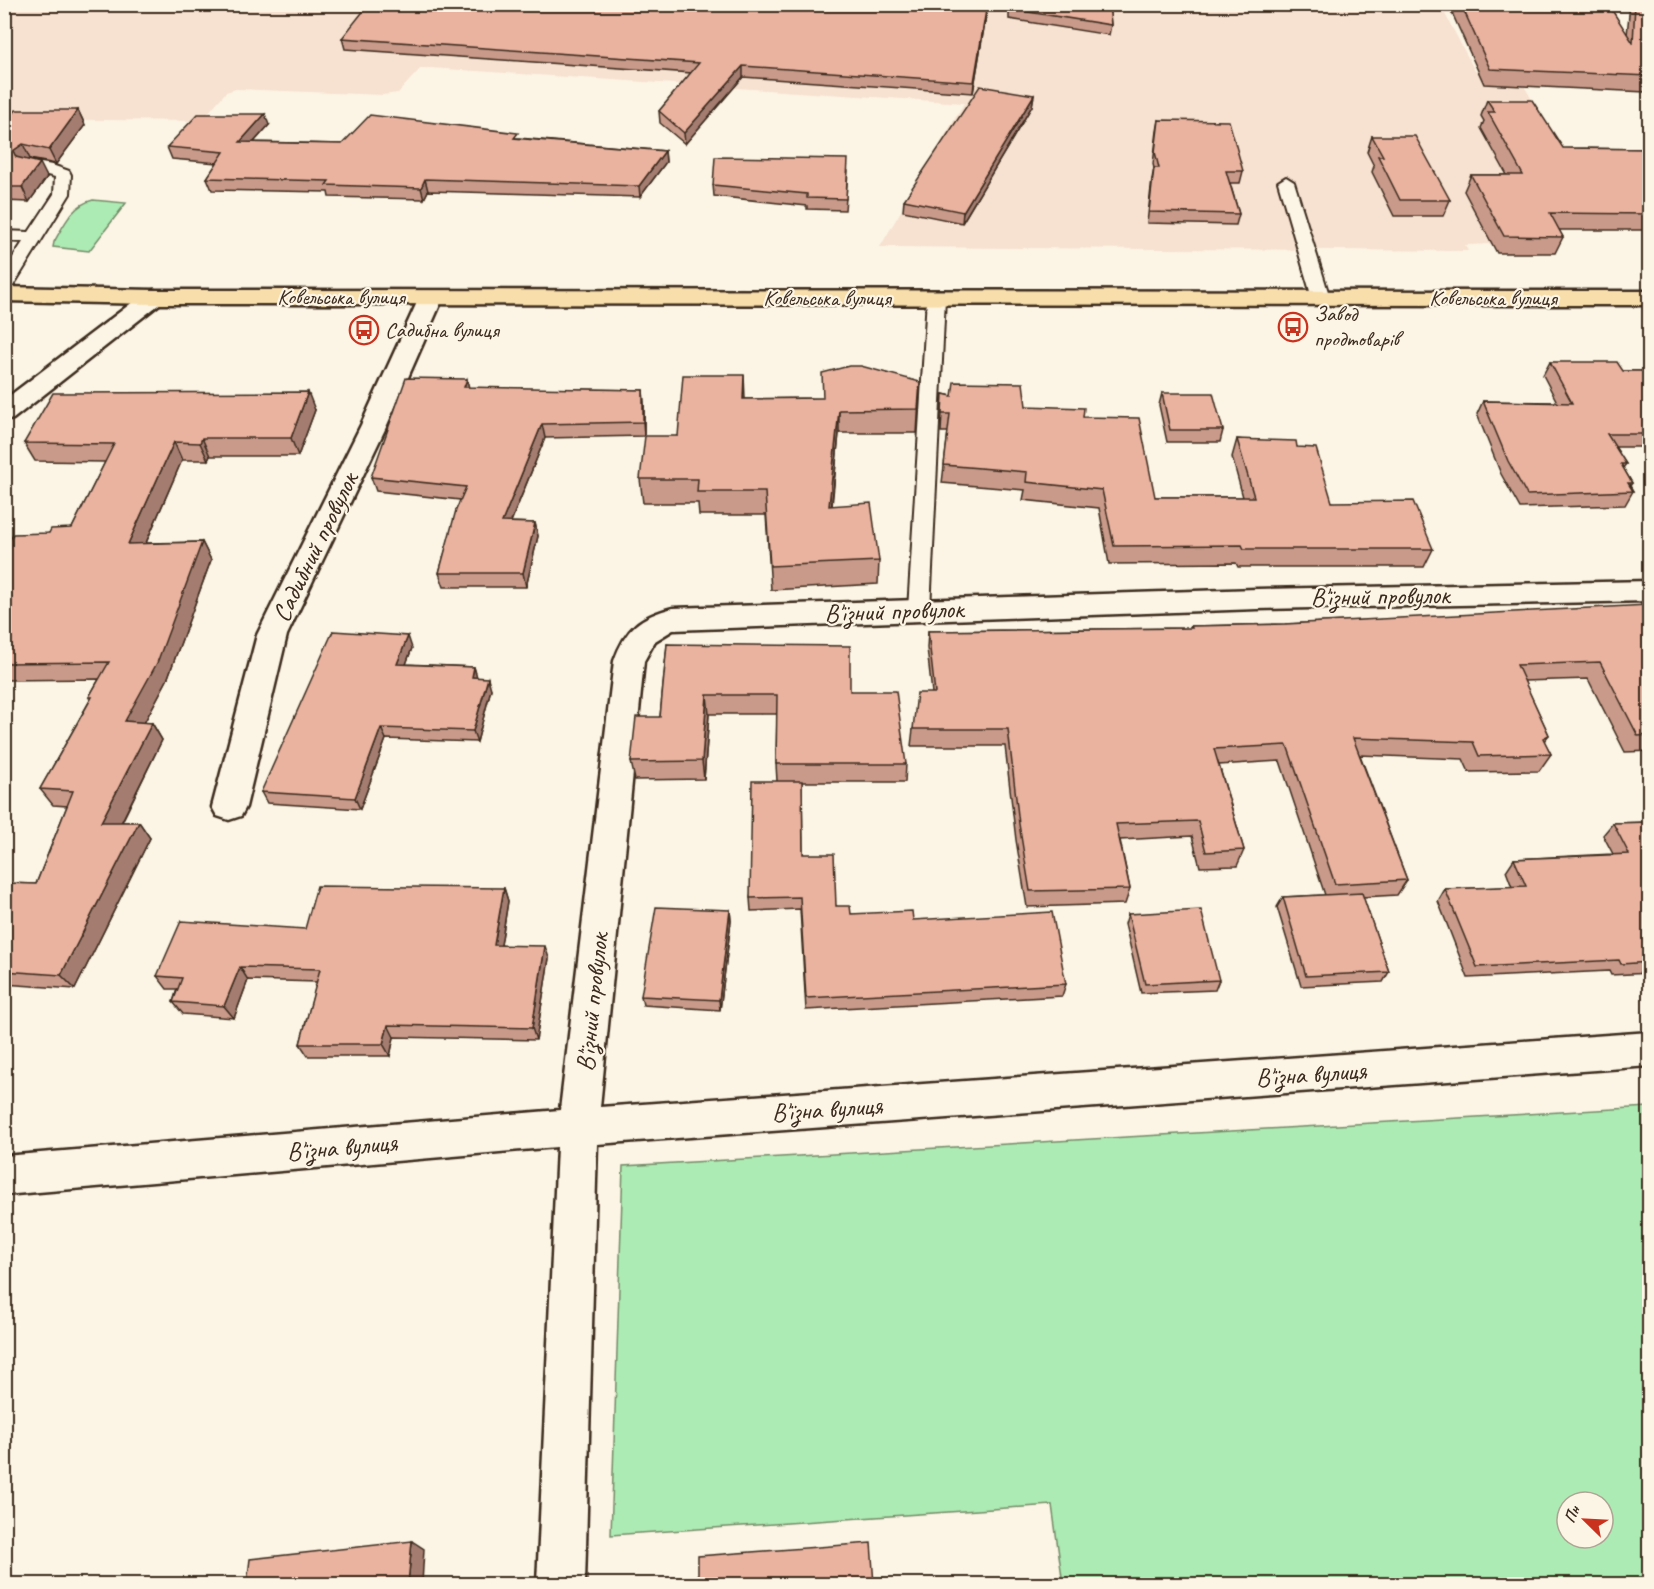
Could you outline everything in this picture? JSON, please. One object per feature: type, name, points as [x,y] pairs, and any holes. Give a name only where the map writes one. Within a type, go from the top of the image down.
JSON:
[{"type":"main road","name":"Ковельська вулиця","points":[[4,294],[431,298],[1650,298]]},
{"type":"street","points":[[4,412],[154,297]]},
{"type":"street","name":"Садибний провулок","points":[[229,807],[272,635],[374,425],[431,298]]},
{"type":"street","name":"В'їзний провулок","points":[[561,1584],[578,1127],[629,661],[635,644],[645,630],[657,622],[673,619],[1245,600],[1650,591]]},
{"type":"street","name":"В'їзна вулиця","points":[[4,1176],[578,1127],[1650,1050]]},
{"type":"lane","points":[[4,286],[62,194],[63,175],[46,168],[30,166]]},
{"type":"lane","points":[[1286,182],[1321,298]]},
{"type":"lane","points":[[4,236],[34,238]]},
{"type":"lane","points":[[919,610],[936,298]]},
{"type":"shaded area","points":[[5,5],[1473,5],[1453,14],[1445,14],[1475,71],[1523,84],[1591,202],[1518,201],[1555,253],[1497,253],[1492,244],[1465,245],[1468,251],[880,247],[964,103],[430,68],[420,69],[398,93],[383,95],[236,89],[226,92],[201,121],[5,119]]},
{"type":"green space","points":[[93,200],[126,203],[89,251],[53,247],[69,216],[79,206]]},
{"type":"green space","points":[[1649,1107],[1649,1584],[1063,1584],[1052,1505],[611,1535],[623,1166]]},
{"type":"building","points":[[369,4],[987,4],[974,82],[743,66],[684,133],[659,111],[699,63],[342,38]]},
{"type":"building","points":[[1010,4],[1109,4],[1111,25],[1010,9]]},
{"type":"building","points":[[1461,4],[1608,4],[1633,43],[1635,4],[1650,4],[1650,76],[1490,69]]},
{"type":"building","points":[[980,86],[1034,95],[963,212],[904,200]]},
{"type":"building","points":[[1487,100],[1532,100],[1563,148],[1650,149],[1650,214],[1550,213],[1563,237],[1504,236],[1471,175],[1523,175],[1488,112],[1495,112]]},
{"type":"building","points":[[16,110],[78,110],[49,150],[23,144],[13,151],[16,157],[40,163],[22,187],[4,187],[4,125]]},
{"type":"building","points":[[198,114],[265,114],[240,142],[342,144],[370,115],[518,133],[514,138],[665,151],[639,186],[425,179],[421,188],[326,185],[329,181],[207,178],[224,152],[167,147]]},
{"type":"building","points":[[1159,120],[1229,121],[1243,171],[1226,171],[1239,214],[1149,212],[1154,168],[1159,168],[1155,152]]},
{"type":"building","points":[[1372,136],[1415,136],[1450,200],[1400,200],[1378,156],[1383,156]]},
{"type":"building","points":[[715,157],[848,159],[846,199],[807,198],[807,194],[713,185]]},
{"type":"building","points":[[1550,362],[1617,362],[1623,371],[1650,371],[1650,434],[1607,434],[1626,464],[1621,464],[1632,483],[1628,483],[1633,491],[1527,495],[1508,461],[1483,401],[1572,403]]},
{"type":"building","points":[[849,366],[861,366],[920,382],[918,409],[839,410],[829,506],[871,503],[879,561],[770,566],[765,492],[697,492],[698,479],[640,479],[645,436],[678,436],[683,375],[744,375],[743,399],[823,398],[822,373]]},
{"type":"building","points":[[406,378],[467,379],[464,387],[643,390],[643,422],[542,424],[502,522],[535,523],[523,573],[439,573],[456,510],[466,487],[371,477]]},
{"type":"building","points":[[954,382],[1023,383],[1026,406],[1084,408],[1083,417],[1139,418],[1155,497],[1254,497],[1237,439],[1296,441],[1297,447],[1316,448],[1332,502],[1413,501],[1433,549],[1244,549],[1242,545],[1114,546],[1102,490],[1026,482],[1027,472],[944,465],[950,414],[942,414],[943,394],[952,396]]},
{"type":"building","points":[[308,392],[291,438],[202,438],[200,443],[174,442],[128,544],[202,542],[157,663],[125,721],[152,723],[101,822],[139,822],[61,975],[4,971],[4,883],[36,884],[73,791],[40,789],[109,662],[4,663],[4,549],[13,534],[49,533],[51,529],[72,528],[114,444],[24,443],[53,393]]},
{"type":"building","points":[[1162,393],[1213,393],[1223,430],[1170,430]]},
{"type":"building","points":[[1648,605],[1650,607],[1650,735],[1638,736],[1600,662],[1517,665],[1549,735],[1543,738],[1551,754],[1479,756],[1473,742],[1353,738],[1407,880],[1335,884],[1287,745],[1214,749],[1244,850],[1206,852],[1198,821],[1116,824],[1130,889],[1030,891],[1019,824],[1008,729],[913,729],[917,693],[935,693],[928,631],[1192,628],[1191,626],[1285,624]]},
{"type":"building","points":[[333,631],[408,636],[397,664],[474,667],[472,677],[488,678],[473,731],[381,728],[355,798],[261,792]]},
{"type":"building","points":[[667,644],[850,646],[850,691],[896,691],[906,764],[776,764],[777,695],[707,695],[702,761],[631,762],[636,717],[660,717]]},
{"type":"building","points":[[752,781],[802,781],[803,854],[834,854],[836,906],[850,906],[851,914],[912,911],[913,920],[1052,912],[1066,984],[806,998],[800,897],[750,898]]},
{"type":"building","points":[[1650,822],[1650,962],[1621,964],[1619,960],[1477,967],[1445,889],[1526,886],[1514,859],[1629,854],[1613,823]]},
{"type":"building","points":[[317,886],[504,888],[494,945],[545,946],[532,1028],[388,1025],[383,1044],[300,1044],[320,969],[240,967],[224,1006],[173,1002],[182,978],[157,976],[181,921],[305,929]]},
{"type":"building","points":[[1362,893],[1389,972],[1306,976],[1283,897]]},
{"type":"building","points":[[656,907],[730,910],[719,1000],[641,996]]},
{"type":"building","points":[[1201,910],[1219,980],[1145,984],[1128,914]]},
{"type":"building","points":[[412,1541],[408,1584],[247,1584],[250,1559]]},
{"type":"building","points":[[871,1543],[874,1584],[698,1584],[698,1556]]},
{"type":"place","name":"Завод продтоварів","points":[[1293,327]]},
{"type":"place","name":"Садибна вулиця","points":[[364,330]]}]
